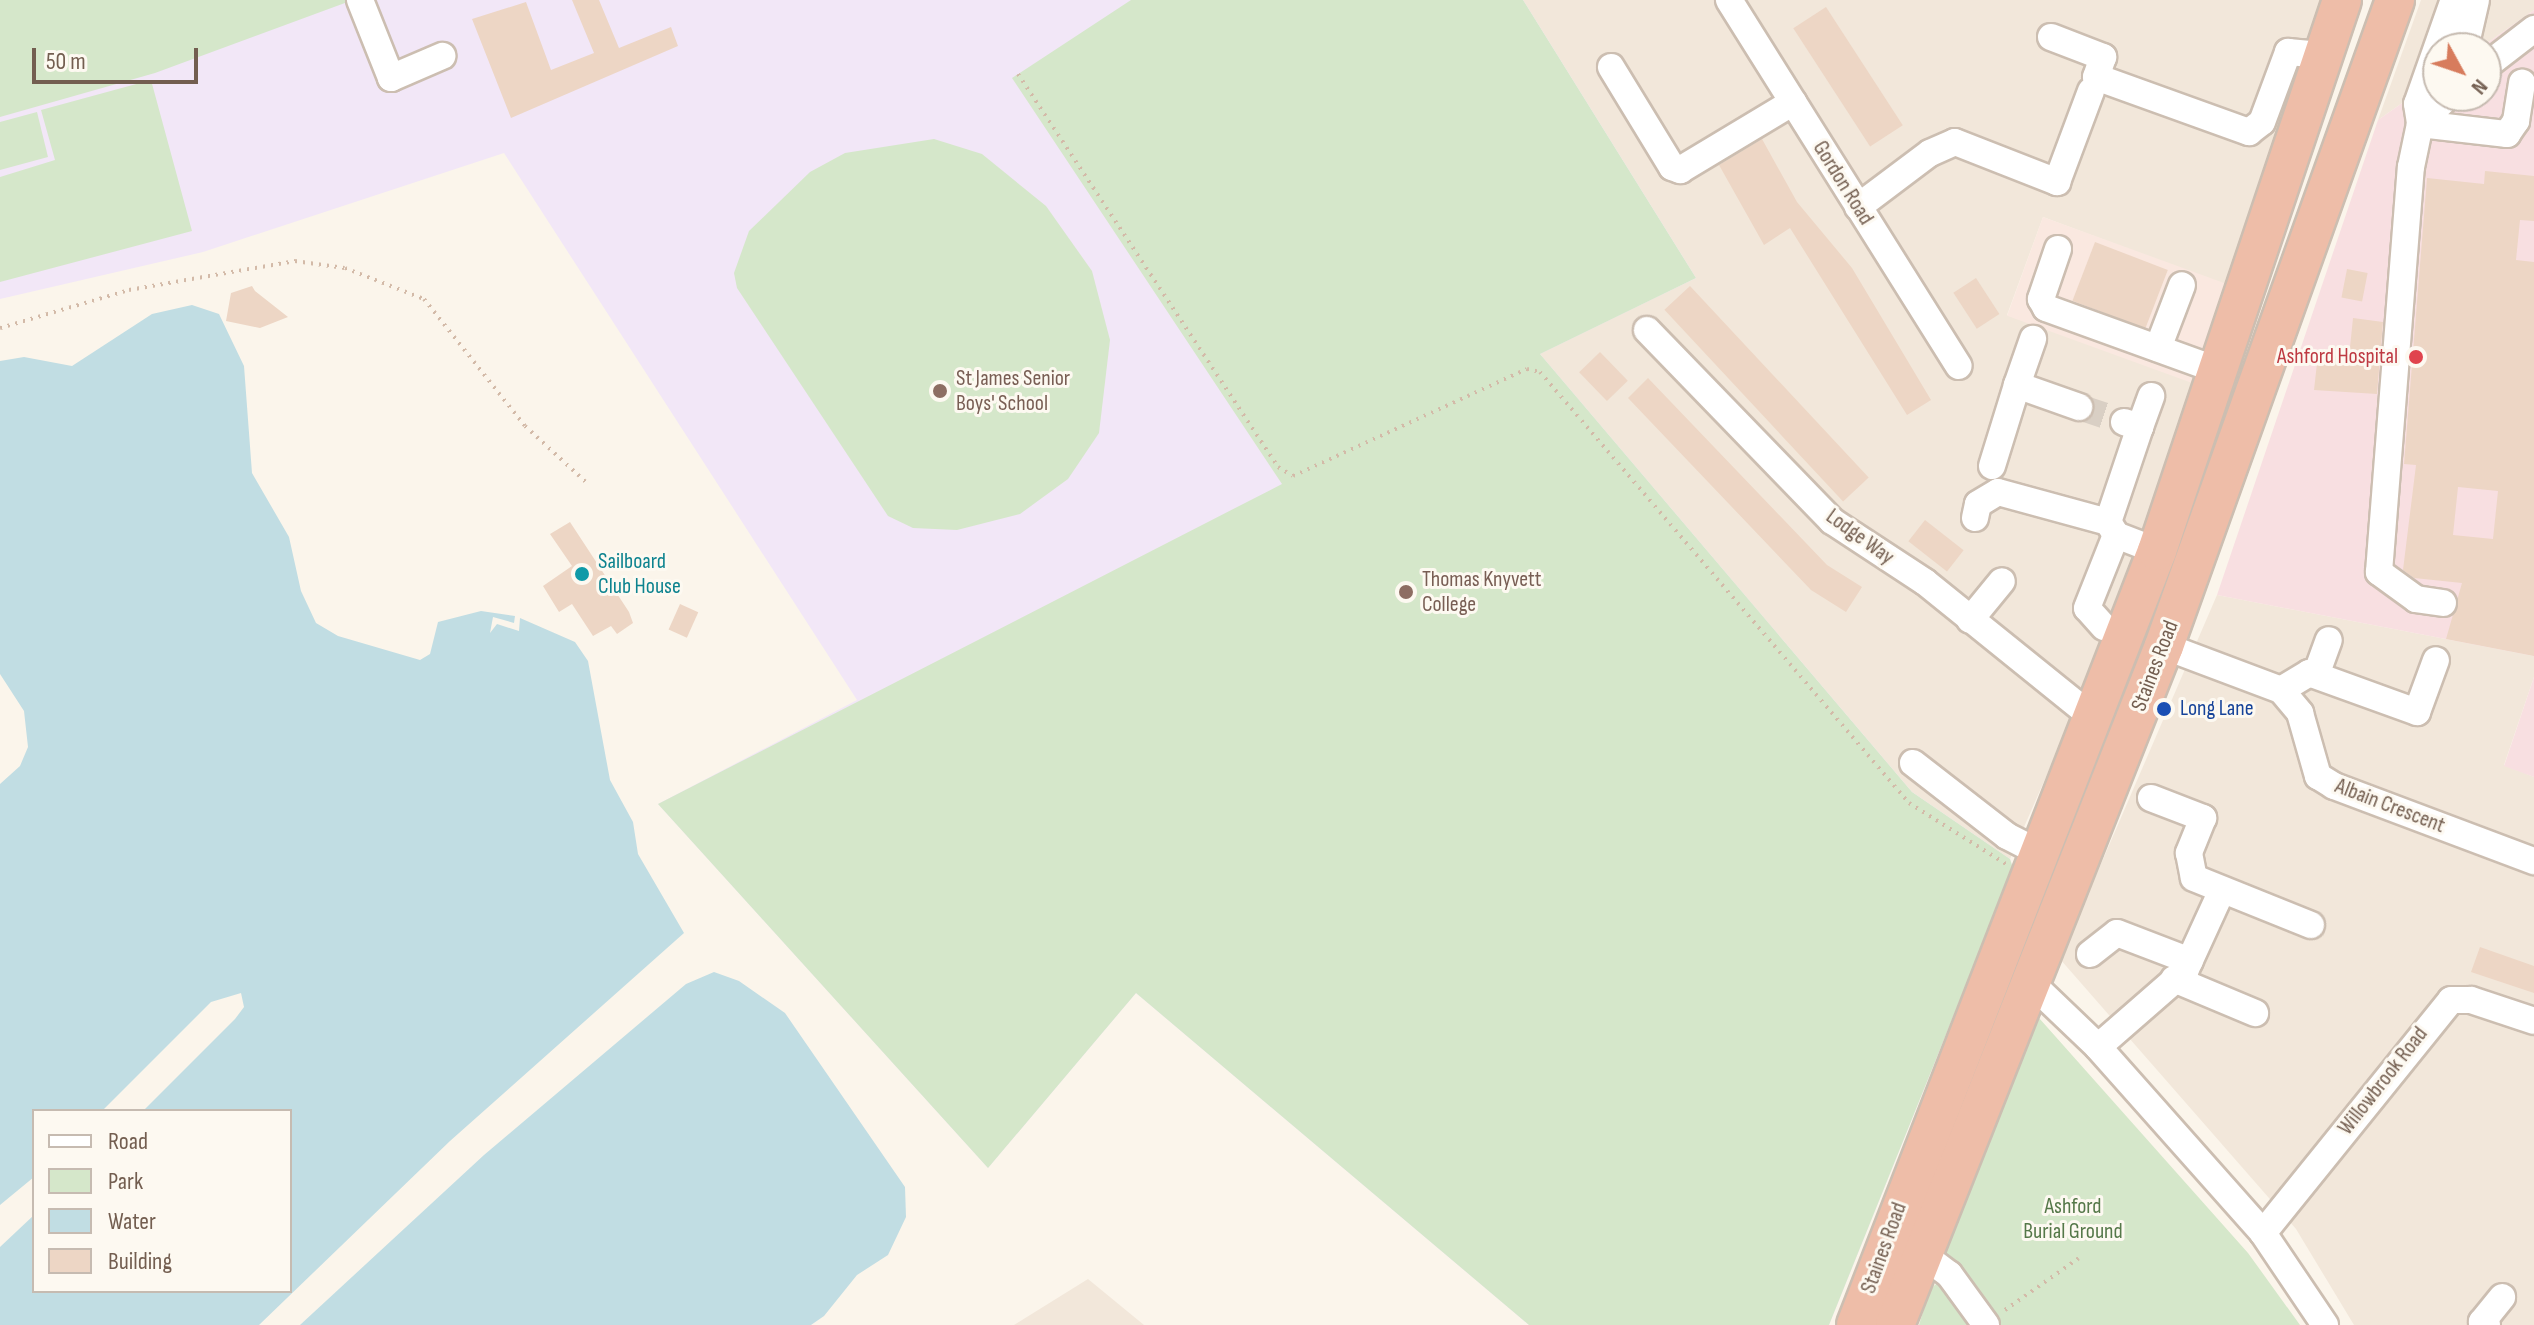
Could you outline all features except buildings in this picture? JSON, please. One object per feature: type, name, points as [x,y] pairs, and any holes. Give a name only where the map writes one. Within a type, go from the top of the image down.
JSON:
[{"type":"highway","name":"Staines Road","points":[[1856,1325],[2025,858],[2095,719],[2157,551],[2220,371],[2342,0]]},
{"type":"highway","name":"Staines Road","points":[[1895,1325],[2164,646],[2395,0]]},
{"type":"street","points":[[360,0],[391,78],[442,56]]},
{"type":"street","name":"Gordon Road","points":[[1729,0],[1959,366]]},
{"type":"street","points":[[2465,1],[2465,32]]},
{"type":"street","points":[[2443,603],[2404,593],[2379,572],[2411,167],[2420,124],[2417,104],[2465,1]]},
{"type":"street","points":[[2502,54],[2534,29]]},
{"type":"street","points":[[2051,37],[2103,57],[2096,77],[2249,132],[2262,122],[2288,52],[2324,55]]},
{"type":"street","points":[[1611,67],[1672,167],[1680,170],[1793,102]]},
{"type":"street","points":[[2420,124],[2507,134],[2516,121],[2522,82]]},
{"type":"street","points":[[1858,207],[1930,153],[1955,142],[2057,182],[2091,91]]},
{"type":"street","points":[[2420,124],[2432,112]]},
{"type":"street","points":[[2058,249],[2042,304],[2220,371]]},
{"type":"street","points":[[2158,348],[2182,285]]},
{"type":"street","name":"Lodge Way","points":[[1647,330],[1832,521],[1970,620],[2095,719]]},
{"type":"street","points":[[1992,466],[2033,339]]},
{"type":"street","points":[[2017,385],[2079,407]]},
{"type":"street","points":[[2104,627],[2087,608],[2112,528],[2132,424],[2151,396]]},
{"type":"street","points":[[1975,518],[1978,504],[1998,492],[2112,528],[2157,551]]},
{"type":"street","points":[[1970,620],[2002,581]]},
{"type":"street","points":[[2316,675],[2329,640]]},
{"type":"street","points":[[2164,646],[2281,690],[2309,673],[2417,712],[2436,660]]},
{"type":"street","name":"Albain Crescent","points":[[2281,690],[2300,713],[2318,776],[2534,861]]},
{"type":"street","points":[[1913,763],[2007,836],[2025,858]]},
{"type":"street","points":[[2151,798],[2203,818],[2189,853],[2194,878],[2311,925]]},
{"type":"street","points":[[2098,1047],[2182,970],[2222,890]]},
{"type":"street","points":[[2090,954],[2117,933],[2255,1013]]},
{"type":"street","points":[[2029,981],[2098,1047],[2263,1233],[2325,1325]]},
{"type":"street","name":"Willowbrook Road","points":[[2263,1233],[2451,1000],[2471,1000],[2534,1021]]},
{"type":"street","points":[[1922,1254],[1949,1274],[1986,1325]]},
{"type":"street","points":[[2487,1325],[2482,1322],[2502,1297]]},
{"type":"path","points":[[1018,74],[1278,467],[1293,476],[1527,369],[1540,372],[1909,803],[2003,865],[2025,858]]},
{"type":"path","points":[[0,328],[129,290],[295,261],[345,268],[424,299],[525,426],[586,482]]},
{"type":"path","points":[[1986,1325],[2079,1258]]},
{"type":"shaded area","name":"Thomas Knyvett College","points":[[0,0],[1523,0],[1696,278],[1540,354],[1912,792],[2010,859],[2013,868],[1829,1325],[1529,1325],[1136,993],[988,1168],[658,804],[857,700],[504,153],[203,252],[0,299]]},
{"type":"shaded area","points":[[1523,0],[2321,0],[2228,286],[2043,217],[2007,315],[2194,383],[2101,651],[2010,859],[1912,792],[1539,353],[1696,278]]},
{"type":"shaded area","points":[[2421,0],[2534,0],[2534,10],[2502,33],[2422,32],[2422,89],[2378,120]]},
{"type":"shaded area","name":"Ashford Hospital","points":[[2534,10],[2534,656],[2217,595],[2378,120],[2422,89],[2422,112],[2502,112],[2502,33]]},
{"type":"shaded area","points":[[2043,217],[2228,284],[2192,383],[2007,316]]},
{"type":"shaded area","points":[[2217,595],[2534,656],[2534,677],[2504,765],[2534,777],[2534,1325],[2354,1325],[2296,1229],[2060,959]]},
{"type":"shaded area","points":[[2534,677],[2534,777],[2504,766]]},
{"type":"shaded area","points":[[1088,1279],[1144,1325],[1014,1325]]},
{"type":"green space","points":[[0,0],[353,0],[155,73],[0,117]]},
{"type":"green space","name":"Thomas Knyvett College","points":[[1131,0],[1523,0],[1696,278],[1540,354],[1912,792],[2010,859],[2013,868],[1829,1325],[1529,1325],[1136,993],[988,1168],[658,804],[1282,484],[1012,78]]},
{"type":"green space","points":[[151,80],[192,231],[0,282],[0,177],[55,160],[41,110]]},
{"type":"green space","points":[[37,112],[48,157],[0,170],[0,122]]},
{"type":"green space","points":[[934,139],[982,154],[1046,206],[1092,271],[1110,340],[1099,433],[1068,479],[1020,514],[957,530],[913,528],[888,516],[737,288],[734,273],[749,231],[810,172],[845,153]]},
{"type":"green space","name":"Ashford Burial Ground","points":[[2039,1018],[2248,1253],[2300,1325],[1919,1325],[1930,1289],[1955,1269],[1944,1252]]},
{"type":"water","points":[[192,305],[219,314],[244,366],[252,473],[289,537],[301,591],[316,623],[338,636],[420,660],[430,654],[438,622],[481,611],[515,616],[514,623],[493,617],[490,633],[497,624],[519,631],[520,618],[575,642],[588,661],[610,780],[633,822],[638,854],[684,933],[450,1141],[259,1325],[0,1325],[0,1247],[32,1217],[32,1293],[292,1293],[292,1109],[145,1109],[235,1019],[244,1007],[241,993],[211,1002],[104,1109],[32,1109],[32,1179],[0,1205],[0,784],[20,766],[28,747],[24,711],[0,674],[0,361],[24,357],[72,366],[152,314]]},
{"type":"water","points":[[714,972],[739,981],[785,1013],[905,1187],[906,1217],[888,1255],[857,1275],[824,1316],[811,1325],[300,1325],[484,1155],[686,984]]},
{"type":"tunnel","points":[[2079,407],[2124,422]]},
{"type":"place","name":"Ashford Hospital","points":[[2416,357]]},
{"type":"place","name":"St James Senior Boys' School","points":[[940,391]]},
{"type":"place","name":"Sailboard Club House","points":[[582,574]]},
{"type":"place","name":"Thomas Knyvett College","points":[[1406,592]]},
{"type":"place","name":"Long Lane","points":[[2164,709]]}]
